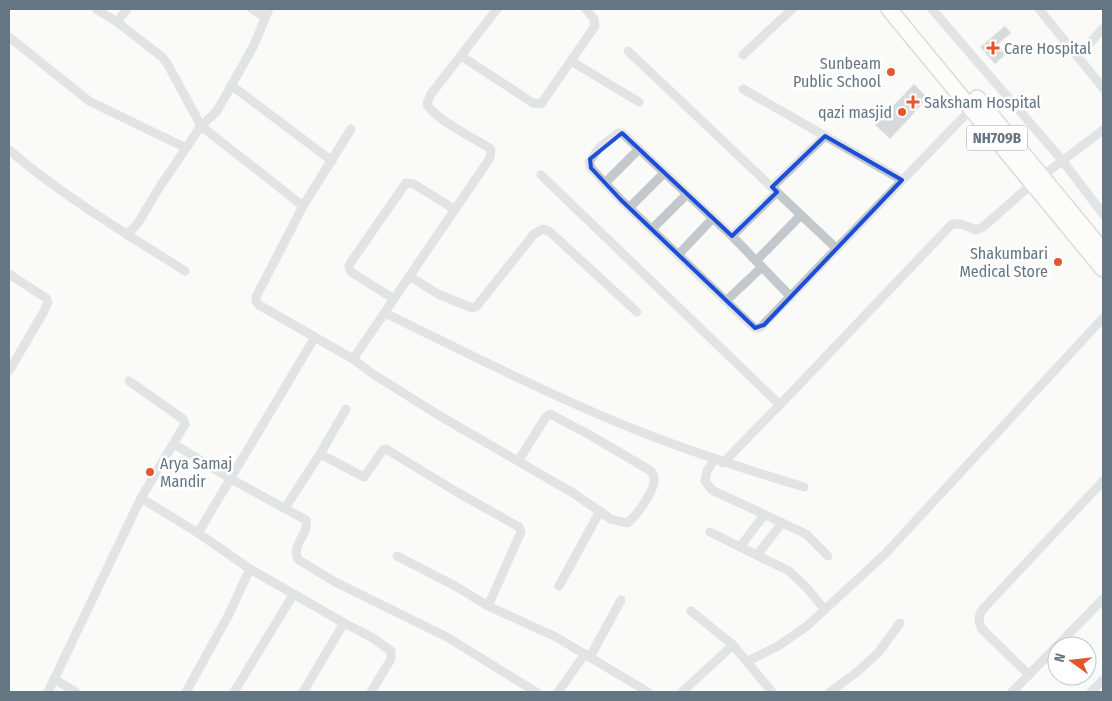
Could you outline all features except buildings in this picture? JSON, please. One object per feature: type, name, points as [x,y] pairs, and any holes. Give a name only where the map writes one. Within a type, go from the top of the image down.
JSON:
[{"type":"highway","name":"NH709B","points":[[889,9],[972,108],[1103,251]]},
{"type":"highway","name":"NH709B","points":[[903,9],[1037,179],[1103,269]]},
{"type":"street","points":[[96,9],[117,22],[167,63],[201,126],[303,206]]},
{"type":"street","points":[[117,22],[127,9]]},
{"type":"street","points":[[127,235],[138,224],[158,188],[201,126],[217,110],[253,47],[267,13],[252,9]]},
{"type":"street","points":[[353,359],[490,158],[491,153],[488,146],[446,122],[429,108],[427,104],[431,94],[497,9]]},
{"type":"street","points":[[461,56],[537,105],[543,103],[595,26],[594,19],[586,9]]},
{"type":"street","points":[[743,55],[792,9]]},
{"type":"street","points":[[932,9],[1062,160],[1103,214]]},
{"type":"street","points":[[1039,9],[1103,88]]},
{"type":"street","points":[[1078,57],[1103,28]]},
{"type":"street","points":[[9,37],[89,100],[186,148]]},
{"type":"street","points":[[628,50],[837,249]]},
{"type":"street","points":[[571,61],[639,102]]},
{"type":"street","points":[[231,85],[332,161]]},
{"type":"street","points":[[743,89],[902,180]]},
{"type":"street","points":[[791,297],[732,236],[639,149],[619,133],[599,148],[590,159],[589,164],[629,208],[750,324],[755,328],[760,328],[791,297],[972,108]]},
{"type":"street","points":[[351,130],[303,206],[256,301],[353,359],[373,374],[440,416],[518,461],[611,519],[627,523],[634,518],[652,490],[654,476],[651,470],[550,414],[546,417],[518,461]]},
{"type":"street","points":[[828,556],[806,534],[712,490],[705,481],[705,476],[780,405],[952,224],[961,224],[972,230],[980,230],[1037,179],[1103,130]]},
{"type":"street","points":[[732,236],[825,136]]},
{"type":"street","points":[[605,183],[639,149]]},
{"type":"street","points":[[9,150],[30,168],[127,235],[185,272]]},
{"type":"street","points":[[629,208],[664,173]]},
{"type":"street","points":[[540,175],[780,405]]},
{"type":"street","points":[[394,299],[351,272],[349,266],[351,262],[406,184],[414,184],[454,209]]},
{"type":"street","points":[[652,229],[686,195]]},
{"type":"street","points":[[726,301],[801,214]]},
{"type":"street","points":[[678,255],[713,218]]},
{"type":"street","points":[[409,276],[438,294],[476,308],[534,234],[543,229],[550,232],[638,312]]},
{"type":"street","points":[[9,274],[46,298],[48,302],[9,372]]},
{"type":"street","points":[[385,313],[559,397],[719,461],[804,487]]},
{"type":"street","points":[[748,661],[793,637],[885,554],[1103,318]]},
{"type":"street","points":[[198,533],[315,337]]},
{"type":"street","points":[[48,692],[140,498],[184,425],[184,420],[129,381]]},
{"type":"street","points":[[285,508],[346,409]]},
{"type":"street","points":[[174,444],[308,522],[296,550],[298,560],[335,582],[447,637],[536,692]]},
{"type":"street","points":[[320,454],[364,477],[382,450],[386,449],[455,491],[520,527],[521,532],[488,606]]},
{"type":"street","points":[[1029,675],[982,629],[978,621],[979,615],[1103,481]]},
{"type":"street","points":[[140,498],[198,533],[250,569],[293,595],[373,638],[392,653],[371,692]]},
{"type":"street","points":[[559,586],[600,511]]},
{"type":"street","points":[[740,547],[764,515]]},
{"type":"street","points":[[757,555],[782,523]]},
{"type":"street","points":[[710,532],[783,568],[795,576],[825,610]]},
{"type":"street","points":[[396,556],[457,587],[488,606],[556,637],[648,692]]},
{"type":"street","points":[[186,692],[228,616],[250,569]]},
{"type":"street","points":[[234,692],[293,595]]},
{"type":"street","points":[[1067,636],[1103,599]]},
{"type":"street","points":[[558,692],[588,655],[621,600]]},
{"type":"street","points":[[690,611],[733,645],[772,692]]},
{"type":"street","points":[[303,692],[344,623]]},
{"type":"street","points":[[830,692],[878,653],[900,623]]},
{"type":"street","points":[[682,692],[733,645]]},
{"type":"street","points":[[1012,692],[1047,656]]},
{"type":"street","points":[[54,679],[76,692]]},
{"type":"street","points":[[1091,692],[1103,680]]},
{"type":"highlighted area","points":[[622,133],[732,236],[777,192],[772,187],[825,136],[902,180],[764,325],[755,328],[621,200],[591,168],[590,159]]},
{"type":"place","name":"Care Hospital","points":[[993,48]]},
{"type":"place","name":"Sunbeam Public School","points":[[891,72]]},
{"type":"place","name":"Saksham Hospital","points":[[913,102]]},
{"type":"place","name":"qazi masjid","points":[[902,112]]},
{"type":"place","name":"Shakumbari Medical Store","points":[[1058,262]]},
{"type":"place","name":"Arya Samaj Mandir","points":[[150,472]]}]
